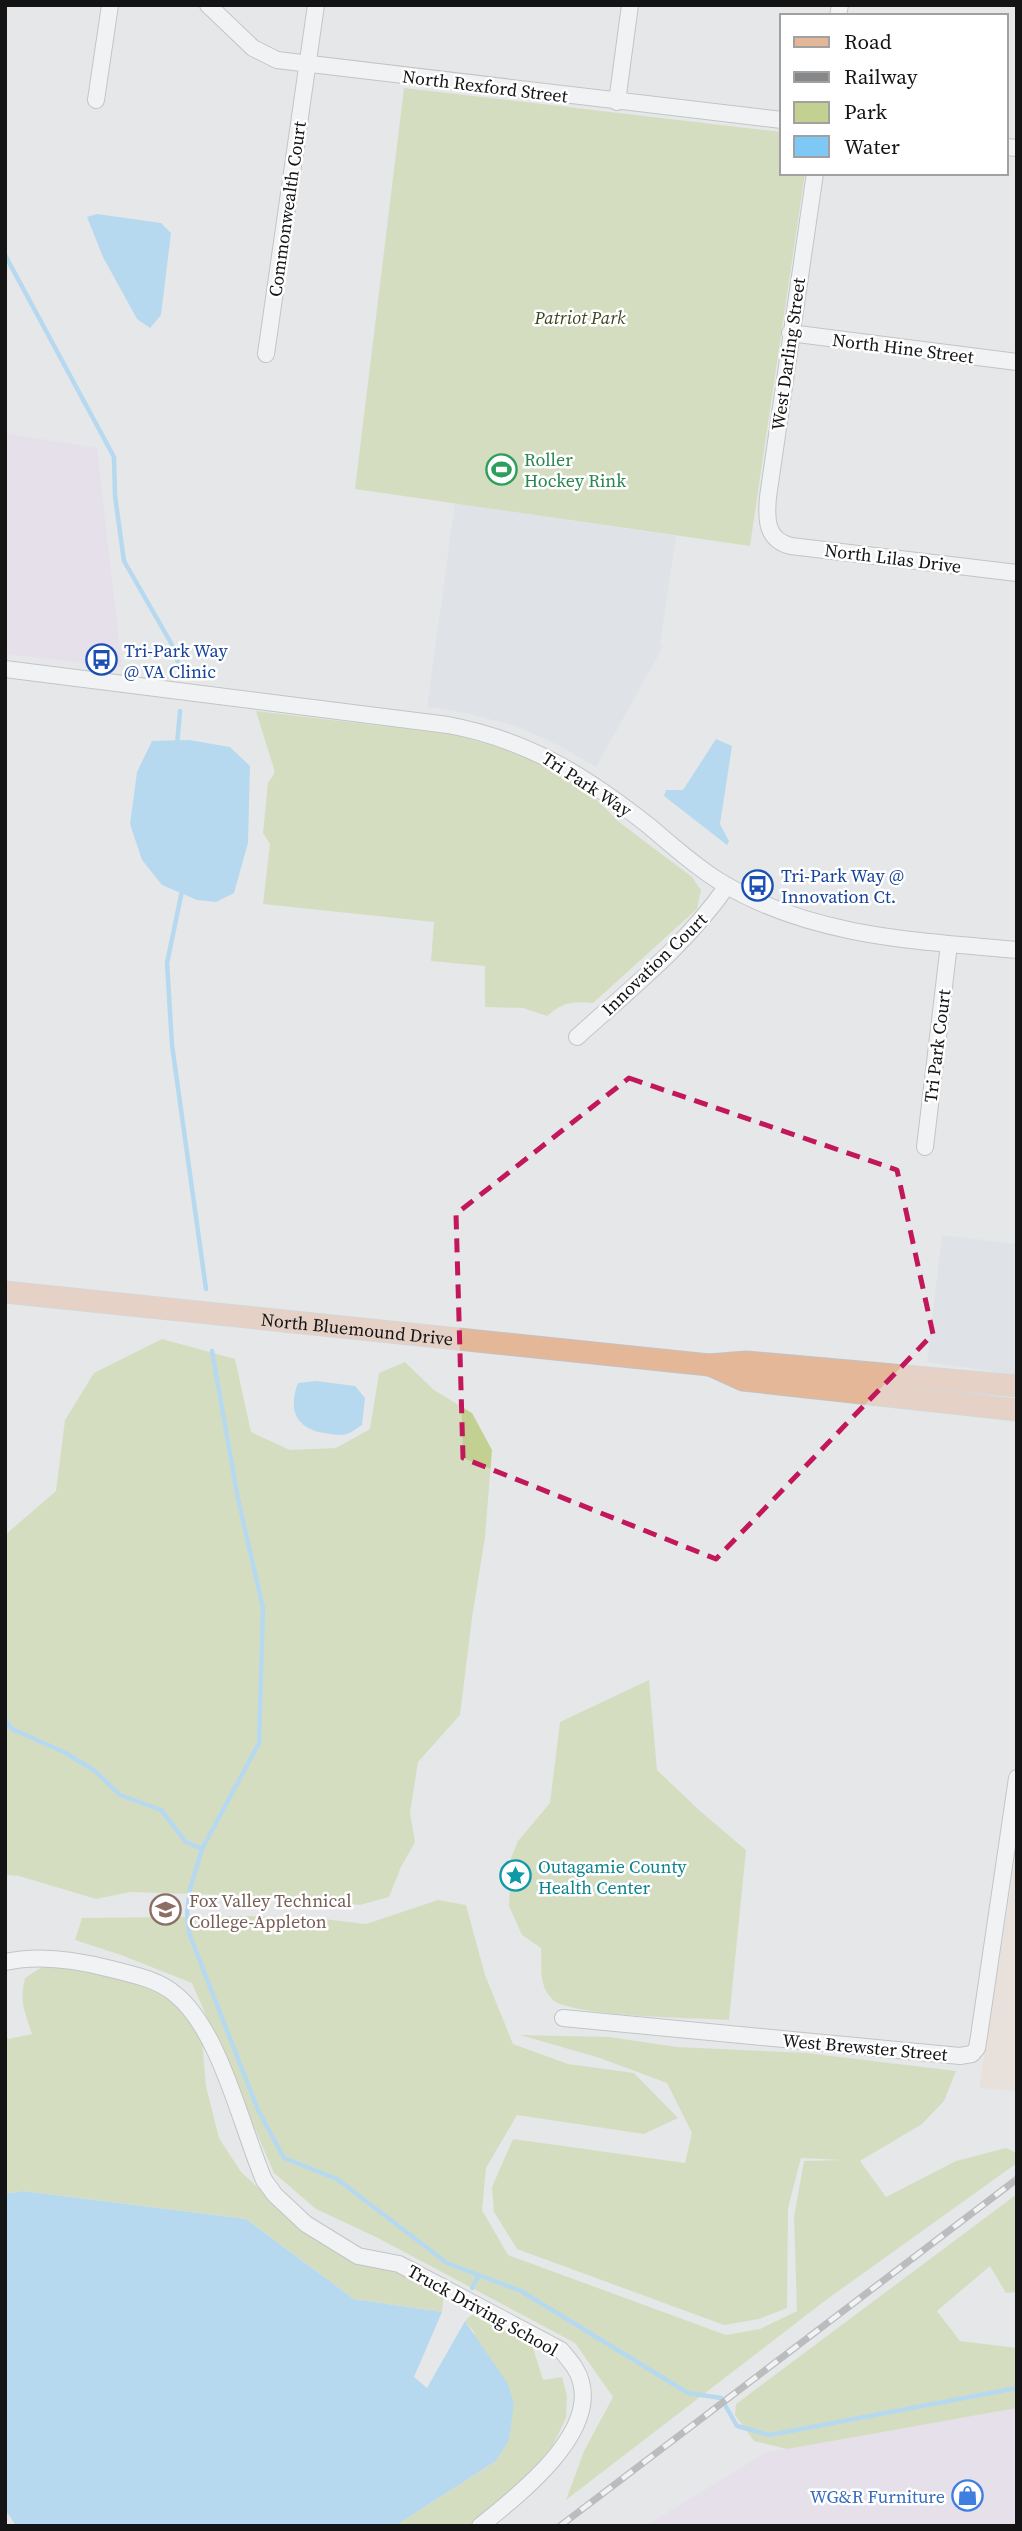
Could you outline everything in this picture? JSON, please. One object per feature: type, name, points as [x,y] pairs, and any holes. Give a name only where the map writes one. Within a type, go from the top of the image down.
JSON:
[{"type":"main road","name":"North Bluemound Drive","points":[[5,1292],[709,1364],[746,1362],[1017,1386]]},
{"type":"main road","name":"North Bluemound Drive","points":[[709,1364],[743,1380],[1017,1410]]},
{"type":"street","points":[[96,100],[110,5]]},
{"type":"street","name":"North Rexford Street","points":[[208,5],[253,48],[277,60],[780,120]]},
{"type":"street","name":"Commonwealth Court","points":[[266,354],[316,5]]},
{"type":"street","points":[[617,102],[631,5]]},
{"type":"street","name":"West Darling Street","points":[[772,535],[766,515],[768,497],[815,175]]},
{"type":"street","name":"North Hine Street","points":[[790,334],[1017,362]]},
{"type":"street","name":"North Lilas Drive","points":[[772,535],[779,542],[791,546],[1017,573]]},
{"type":"street","name":"Tri Park Way","points":[[5,669],[448,725],[503,738],[544,755],[593,784],[727,886],[761,903],[823,924],[870,935],[1017,950]]},
{"type":"street","name":"Innovation Court","points":[[577,1037],[682,942],[727,886]]},
{"type":"street","name":"Tri Park Court","points":[[925,1147],[949,944]]},
{"type":"street","name":"West Brewster Street","points":[[563,2018],[960,2056],[972,2054],[977,2048],[979,2036],[1017,1778]]},
{"type":"street","name":"Truck Driving School","points":[[5,1962],[40,1959],[79,1962],[149,1980],[176,1994],[198,2018],[211,2041],[264,2180],[275,2195],[306,2224],[358,2256],[399,2264],[561,2350],[577,2371],[582,2383],[581,2408],[576,2423],[552,2461],[480,2526]]},
{"type":"highlighted area","points":[[629,1078],[897,1170],[933,1334],[716,1559],[463,1458],[456,1214]]},
{"type":"shaded area","points":[[5,433],[97,448],[122,667],[5,654]]},
{"type":"shaded area","points":[[455,503],[676,536],[660,645],[664,645],[596,767],[558,745],[516,726],[466,713],[427,707]]},
{"type":"shaded area","points":[[942,1235],[1017,1244],[1017,1375],[927,1362]]},
{"type":"shaded area","points":[[1017,1849],[1017,2091],[979,2088]]},
{"type":"shaded area","points":[[1017,2408],[1017,2526],[645,2526],[767,2452]]},
{"type":"green space","name":"Patriot Park","points":[[404,88],[780,132],[780,175],[805,175],[750,546],[355,489]]},
{"type":"green space","points":[[256,711],[451,734],[523,754],[590,793],[619,822],[692,877],[701,890],[697,909],[593,1003],[568,1004],[547,1016],[523,1008],[485,1007],[485,966],[431,961],[434,922],[263,904],[270,844],[263,833],[268,783],[274,769]]},
{"type":"green space","points":[[162,1339],[235,1359],[251,1432],[290,1450],[336,1448],[370,1429],[379,1373],[405,1362],[434,1390],[472,1413],[492,1450],[485,1537],[460,1715],[418,1762],[410,1813],[415,1842],[389,1897],[360,1905],[285,1897],[130,1892],[96,1899],[19,1876],[5,1875],[5,1535],[56,1491],[65,1420],[94,1373]]},
{"type":"green space","points":[[649,1680],[657,1770],[746,1850],[729,2020],[607,2013],[563,2005],[552,1999],[545,1988],[541,1948],[522,1935],[509,1906],[511,1858],[518,1841],[550,1803],[560,1722]]},
{"type":"green space","points":[[438,1900],[466,1905],[485,1975],[513,2044],[568,2064],[634,2073],[678,2118],[644,2134],[517,2115],[486,2168],[482,2210],[508,2255],[726,2335],[760,2329],[797,2311],[794,2217],[804,2161],[841,2160],[801,2158],[788,2208],[787,2308],[759,2319],[724,2325],[517,2249],[494,2212],[492,2187],[513,2139],[685,2163],[692,2133],[667,2083],[600,2058],[520,2035],[609,2037],[677,2047],[807,2053],[956,2071],[944,2101],[922,2124],[860,2161],[886,2197],[956,2161],[1006,2148],[1017,2153],[1017,2163],[826,2300],[566,2500],[584,2451],[613,2397],[575,2343],[378,2238],[316,2209],[274,2173],[192,1983],[75,1940],[82,1918],[251,1916],[366,1924]]},
{"type":"green space","points":[[45,1965],[68,1966],[137,1982],[164,1995],[190,2018],[202,2040],[206,2086],[219,2138],[241,2172],[309,2234],[444,2293],[442,2312],[354,2299],[246,2219],[23,2191],[5,2194],[5,2033],[8,2039],[32,2034],[24,2007],[23,1987],[25,1978]]},
{"type":"green space","points":[[1017,2194],[1017,2292],[1006,2293],[990,2266],[937,2311],[960,2341],[1017,2348],[1017,2408],[787,2449],[754,2441],[735,2415],[736,2404]]},
{"type":"green space","points":[[479,2312],[530,2338],[543,2380],[562,2377],[567,2396],[566,2418],[553,2445],[534,2468],[499,2503],[470,2526],[395,2526],[496,2461],[474,2332],[465,2321]]},
{"type":"water","points":[[97,214],[161,223],[171,233],[161,315],[150,328],[137,319],[103,257],[87,217]]},
{"type":"water","points":[[716,739],[732,746],[720,824],[729,841],[727,845],[664,796],[666,790],[683,790]]},
{"type":"water","points":[[189,740],[230,747],[250,766],[248,843],[234,893],[216,902],[197,900],[162,885],[142,860],[130,824],[137,772],[152,741]]},
{"type":"water","points":[[316,1381],[355,1386],[365,1398],[362,1425],[347,1434],[338,1435],[314,1430],[300,1422],[294,1409],[298,1383]]},
{"type":"water","points":[[23,2191],[246,2219],[354,2299],[442,2312],[414,2377],[427,2388],[465,2321],[508,2384],[514,2404],[509,2440],[496,2461],[395,2526],[16,2526],[5,2509],[5,2194]]},
{"type":"waterway","points":[[5,255],[114,457],[115,496],[124,561],[171,643],[180,668]]},
{"type":"waterway","points":[[177,745],[180,711]]},
{"type":"waterway","points":[[182,891],[167,963],[172,1045],[206,1289]]},
{"type":"waterway","points":[[212,1351],[238,1499],[263,1608],[259,1743],[202,1849],[190,1889],[187,1913],[189,1933],[258,2110],[284,2158],[337,2179],[447,2263],[521,2291],[688,2393],[721,2398],[737,2426],[770,2435],[1017,2388]]},
{"type":"waterway","points":[[5,1720],[12,1729],[64,1752],[95,1771],[120,1795],[161,1810],[186,1842],[202,1849]]},
{"type":"waterway","points":[[472,2288],[479,2275]]},
{"type":"railway","points":[[560,2526],[1017,2179]]},
{"type":"place","name":"Roller Hockey Rink","points":[[501,469]]},
{"type":"place","name":"Tri-Park Way @ VA Clinic","points":[[101,660]]},
{"type":"place","name":"Tri-Park Way @ Innovation Ct.","points":[[758,885]]},
{"type":"place","name":"Outagamie County Health Center","points":[[515,1876]]},
{"type":"place","name":"Fox Valley Technical College-Appleton","points":[[166,1910]]},
{"type":"place","name":"WG&R Furniture","points":[[968,2496]]}]
